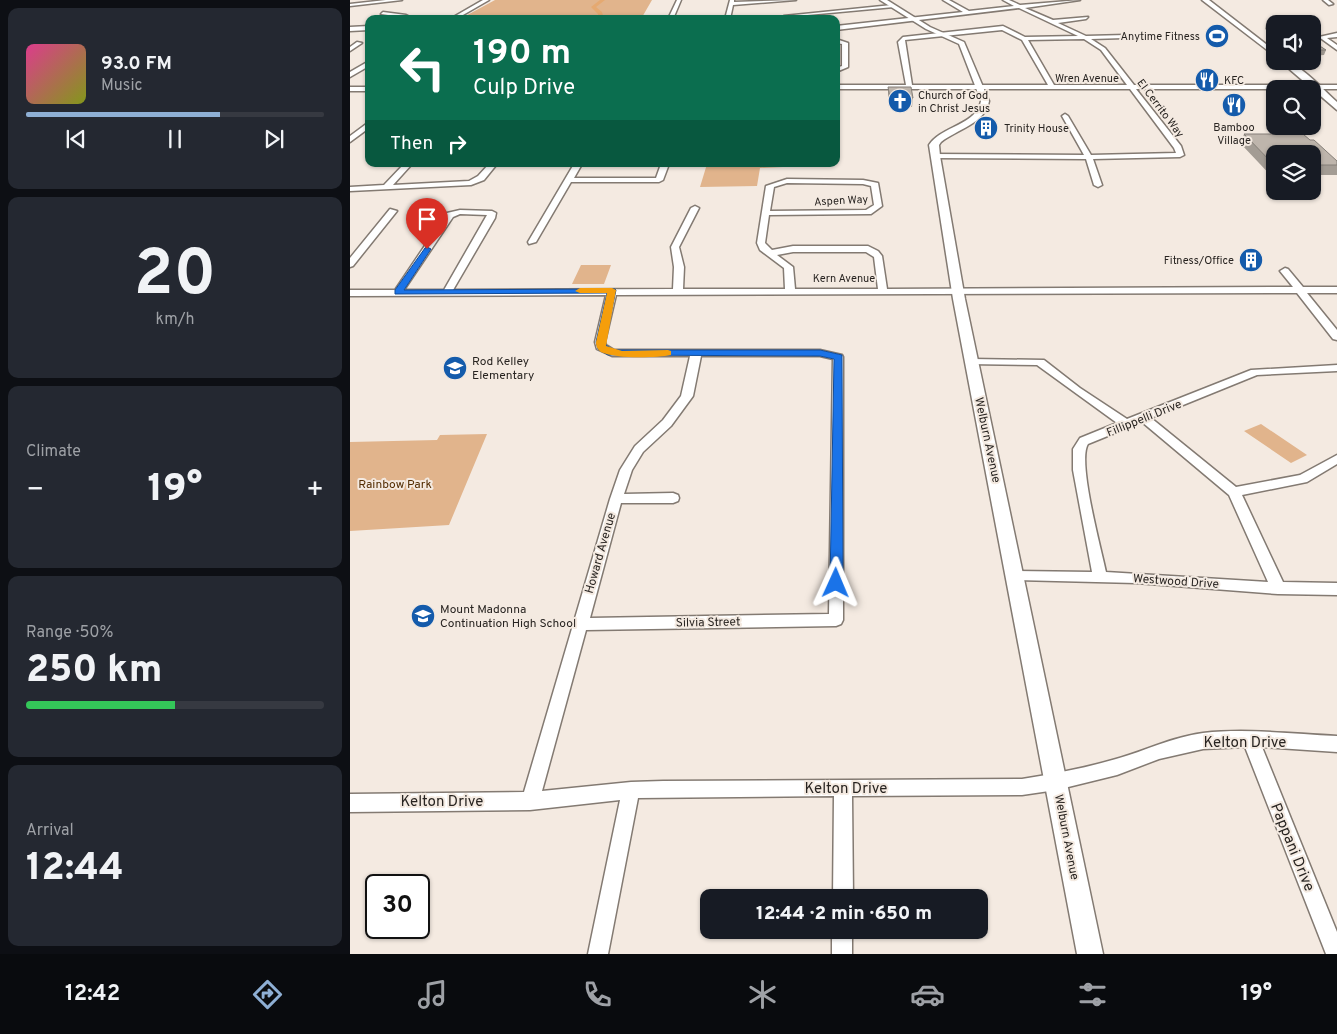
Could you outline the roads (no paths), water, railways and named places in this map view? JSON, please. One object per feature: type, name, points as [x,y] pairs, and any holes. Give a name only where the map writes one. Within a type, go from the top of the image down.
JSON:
[{"type":"main road","points":[[883,0],[914,20],[958,40],[965,46],[981,88],[986,104],[983,110],[978,116],[937,140],[934,145],[935,156]]},
{"type":"main road","points":[[1206,0],[1266,47]]},
{"type":"main road","points":[[1295,70],[1307,80]]},
{"type":"main road","points":[[1321,92],[1337,107]]},
{"type":"main road","name":"Welburn Avenue","points":[[935,156],[945,230],[1016,576],[1090,954]]},
{"type":"street","points":[[350,5],[400,0]]},
{"type":"street","points":[[434,3],[440,0]]},
{"type":"street","points":[[459,15],[487,0]]},
{"type":"street","points":[[672,15],[679,0]]},
{"type":"street","points":[[728,15],[731,2],[794,0]]},
{"type":"street","points":[[945,0],[969,13]]},
{"type":"street","name":"El Cerrito Way","points":[[1005,0],[1087,38],[1103,49],[1180,152],[1180,155],[1176,156],[1088,157]]},
{"type":"street","points":[[840,28],[1078,0]]},
{"type":"street","points":[[1325,0],[1331,4]]},
{"type":"street","points":[[797,15],[892,6]]},
{"type":"street","points":[[383,13],[398,15]]},
{"type":"street","points":[[1052,22],[1086,18]]},
{"type":"street","points":[[350,28],[365,28]]},
{"type":"street","points":[[910,88],[901,41],[908,38],[1002,28],[1024,39],[1124,36]]},
{"type":"street","points":[[1337,34],[1322,37],[1337,48]]},
{"type":"street","points":[[1024,39],[1053,88]]},
{"type":"street","points":[[350,42],[359,43],[350,50]]},
{"type":"street","points":[[840,42],[845,44],[845,66],[840,68]]},
{"type":"street","points":[[350,75],[365,66]]},
{"type":"street","name":"Wren Avenue","points":[[840,87],[1266,87]]},
{"type":"street","name":"Wren Avenue","points":[[1321,87],[1337,87]]},
{"type":"street","points":[[350,89],[365,89]]},
{"type":"street","points":[[1066,116],[1088,157],[1098,185]]},
{"type":"street","points":[[350,140],[365,127]]},
{"type":"street","points":[[935,156],[1088,157]]},
{"type":"street","points":[[385,188],[405,167]]},
{"type":"street","points":[[350,189],[465,184],[477,182],[490,167]]},
{"type":"street","points":[[532,242],[576,167]]},
{"type":"street","points":[[568,180],[659,180],[664,167]]},
{"type":"street","name":"Aspen Way","points":[[787,182],[870,183],[875,185],[878,206],[868,212],[766,213],[770,186],[787,182]]},
{"type":"street","points":[[678,290],[679,267],[675,247],[696,208]]},
{"type":"street","points":[[350,264],[393,211]]},
{"type":"street","points":[[398,292],[450,215],[460,212],[492,213],[491,218],[447,292]]},
{"type":"street","points":[[766,213],[761,243],[763,248],[788,267],[790,290]]},
{"type":"street","points":[[772,253],[793,249],[868,249],[878,256],[883,291]]},
{"type":"street","points":[[1285,271],[1337,337]]},
{"type":"street","points":[[612,290],[600,342],[601,347],[605,350],[622,353],[696,353]]},
{"type":"street","name":"Kern Avenue","points":[[350,292],[1337,290]]},
{"type":"street","name":"Silvia Street","points":[[580,624],[836,620],[838,357],[820,353],[696,353]]},
{"type":"street","name":"Howard Avenue","points":[[530,801],[616,499],[626,470],[639,449],[667,423],[687,396],[696,353]]},
{"type":"street","points":[[972,362],[1040,362],[1076,390],[1127,425]]},
{"type":"street","name":"Fillippelli Drive","points":[[1100,576],[1079,470],[1079,449],[1084,441],[1254,372],[1337,368]]},
{"type":"street","points":[[1144,418],[1234,492],[1278,588]]},
{"type":"street","points":[[1234,492],[1303,479],[1337,460]]},
{"type":"street","points":[[616,499],[673,498]]},
{"type":"street","name":"Westwood Drive","points":[[1016,576],[1100,576],[1278,588],[1337,589]]},
{"type":"street","name":"Kelton Drive","points":[[350,803],[530,801],[631,790],[1022,787],[1056,782],[1117,767],[1159,750],[1203,741],[1250,739],[1337,744]]},
{"type":"street","name":"Pappani Drive","points":[[1250,739],[1336,954]]},
{"type":"street","points":[[842,889],[843,788]]},
{"type":"street","points":[[598,954],[631,790]]},
{"type":"street","points":[[842,939],[842,954]]},
{"type":"waterway","points":[[601,15],[593,7],[603,0]]},
{"type":"place","name":"Anytime Fitness","points":[[1217,36]]},
{"type":"place","name":"KFC","points":[[1207,80]]},
{"type":"place","name":"Church of God in Christ Jesus","points":[[900,101]]},
{"type":"place","name":"Bamboo Village","points":[[1234,105]]},
{"type":"place","name":"Trinity House","points":[[986,128]]},
{"type":"place","name":"Fitness/Office","points":[[1251,260]]},
{"type":"place","name":"Rod Kelley Elementary","points":[[455,368]]},
{"type":"place","name":"Mount Madonna Continuation High School","points":[[423,616]]},
{"type":"park label","name":"Rainbow Park","points":[[395,484]]}]
